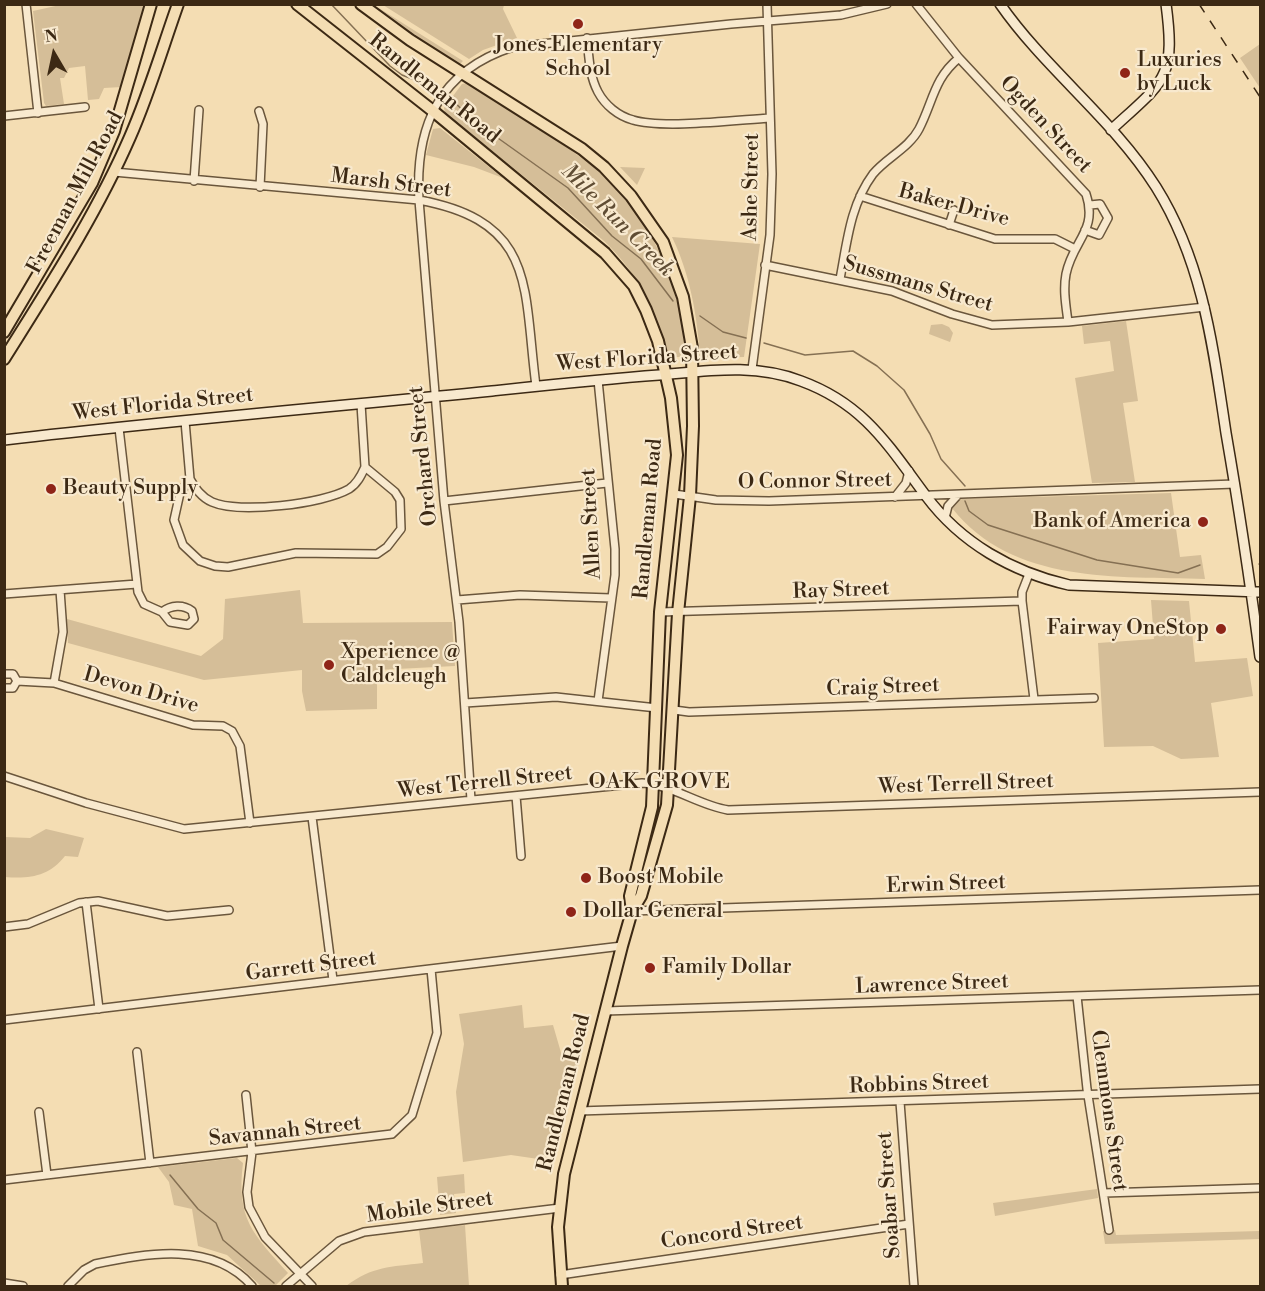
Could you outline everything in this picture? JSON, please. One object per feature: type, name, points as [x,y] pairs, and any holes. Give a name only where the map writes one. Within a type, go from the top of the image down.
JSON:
[{"type":"main road","name":"Freeman Mill Road","points":[[4,332],[8,321],[92,183],[114,131],[151,4]]},
{"type":"main road","name":"Freeman Mill Road","points":[[4,359],[81,234],[114,172],[148,92],[178,4]]},
{"type":"main road","name":"Randleman Road","points":[[297,4],[433,111],[605,253],[634,286],[658,341],[675,426],[677,455],[660,612],[652,807],[630,896],[632,911]]},
{"type":"main road","name":"Randleman Road","points":[[361,4],[410,40],[582,149],[604,167],[631,196],[663,242],[683,297],[692,348],[693,426],[690,496],[678,613],[669,789],[652,862],[641,896],[632,911],[622,946],[565,1169],[558,1238],[561,1281]]},
{"type":"main road","points":[[1000,4],[1034,47],[1144,169],[1164,201],[1187,247],[1205,307],[1256,592],[1260,657]]},
{"type":"main road","points":[[1111,130],[1161,81],[1167,70],[1171,45],[1166,4]]},
{"type":"main road","name":"West Florida Street","points":[[4,440],[692,371],[752,369],[800,380],[831,394],[871,423],[945,518],[1003,563],[1029,574],[1069,585],[1097,588],[1256,592]]},
{"type":"street","points":[[26,4],[38,112]]},
{"type":"street","name":"Ashe Street","points":[[752,369],[770,235],[772,174],[767,4]]},
{"type":"street","name":"Orchard Street","points":[[471,800],[457,600],[444,501],[418,200],[418,154],[423,133],[433,111],[454,82],[465,73],[497,52],[513,47],[767,20],[841,15],[886,4]]},
{"type":"street","name":"Ogden Street","points":[[916,4],[959,58],[1086,194],[1091,219],[1075,249],[1066,275],[1068,322]]},
{"type":"street","points":[[587,38],[593,80],[599,93],[619,114],[633,121],[658,123],[770,118]]},
{"type":"street","points":[[840,279],[853,211],[860,196],[874,173],[909,142],[919,129],[941,75],[959,58]]},
{"type":"street","points":[[4,117],[85,107]]},
{"type":"street","points":[[194,181],[199,110]]},
{"type":"street","points":[[259,111],[262,124],[260,187]]},
{"type":"street","name":"Marsh Street","points":[[114,172],[418,200],[460,209],[477,217],[493,228],[506,243],[522,279],[536,386]]},
{"type":"street","name":"Baker Drive","points":[[860,196],[995,239],[1055,239],[1075,249]]},
{"type":"street","points":[[1086,230],[1100,235],[1108,218],[1100,204],[1090,205]]},
{"type":"street","points":[[949,225],[954,210]]},
{"type":"street","name":"Sussmans Street","points":[[765,265],[892,291],[952,314],[992,325],[1068,322],[1205,307]]},
{"type":"street","name":"Allen Street","points":[[598,380],[615,549],[598,701]]},
{"type":"street","points":[[185,421],[190,479],[204,498],[215,503],[259,506],[301,502],[340,493],[357,483],[365,467],[361,404]]},
{"type":"street","points":[[119,428],[138,592],[144,603],[162,612]]},
{"type":"street","points":[[190,479],[180,493],[175,508],[177,534],[183,545],[200,561],[228,567],[297,553],[376,554],[387,548],[402,529],[400,500],[395,492],[365,467]]},
{"type":"street","points":[[895,497],[906,483],[909,471]]},
{"type":"street","points":[[444,501],[607,483]]},
{"type":"street","name":"O Connor Street","points":[[674,494],[769,501],[1235,484]]},
{"type":"street","points":[[945,518],[948,506],[958,495]]},
{"type":"street","points":[[1029,574],[1022,592],[1022,601],[1034,699]]},
{"type":"street","points":[[4,594],[137,584]]},
{"type":"street","points":[[54,683],[63,632],[60,590]]},
{"type":"street","points":[[457,600],[520,595],[611,598]]},
{"type":"street","name":"Ray Street","points":[[660,612],[1022,601]]},
{"type":"street","name":"Devon Drive","points":[[4,674],[13,674],[16,681],[13,688],[4,687]]},
{"type":"street","name":"Devon Drive","points":[[16,681],[54,683],[193,725],[223,726],[232,731],[240,746],[250,823]]},
{"type":"street","points":[[465,703],[556,697],[657,708]]},
{"type":"street","name":"Craig Street","points":[[674,710],[689,712],[1094,698]]},
{"type":"street","name":"West Terrell Street","points":[[4,776],[172,828],[195,829],[471,800],[654,784],[712,807],[728,810],[1260,792]]},
{"type":"street","points":[[516,796],[521,856]]},
{"type":"street","points":[[312,817],[333,980]]},
{"type":"street","name":"Erwin Street","points":[[632,911],[1260,890]]},
{"type":"street","points":[[86,902],[99,1009]]},
{"type":"street","points":[[4,927],[28,924],[86,902],[106,902],[167,916],[229,910]]},
{"type":"street","name":"Garrett Street","points":[[4,1020],[622,946]]},
{"type":"street","name":"Savannah Street","points":[[4,1180],[375,1138],[392,1134],[403,1127],[412,1115],[437,1034],[431,969]]},
{"type":"street","name":"Lawrence Street","points":[[605,1011],[1260,990]]},
{"type":"street","name":"Clemmons Street","points":[[1077,996],[1109,1230]]},
{"type":"street","points":[[137,1052],[150,1163]]},
{"type":"street","name":"Robbins Street","points":[[579,1111],[1260,1089]]},
{"type":"street","points":[[246,1095],[252,1152],[247,1192],[255,1223],[281,1256],[312,1287]]},
{"type":"street","name":"Soabar Street","points":[[900,1102],[914,1287]]},
{"type":"street","points":[[39,1112],[47,1175]]},
{"type":"street","points":[[1104,1193],[1260,1188]]},
{"type":"street","name":"Mobile Street","points":[[286,1287],[339,1242],[364,1232],[560,1208]]},
{"type":"street","name":"Concord Street","points":[[561,1281],[909,1224]]},
{"type":"street","points":[[68,1287],[84,1270],[95,1264],[180,1253],[197,1254],[228,1264],[252,1287]]},
{"type":"street","points":[[4,1283],[23,1287]]},
{"type":"shaded area","points":[[60,5],[146,5],[122,87],[104,88],[99,99],[88,100],[85,66],[69,68],[64,78],[60,78],[64,104],[46,106],[33,11]]},
{"type":"shaded area","points":[[369,5],[374,5],[463,61],[460,64]]},
{"type":"shaded area","points":[[383,5],[504,5],[503,9],[517,38],[483,50],[469,59]]},
{"type":"shaded area","points":[[1260,44],[1260,88],[1240,58]]},
{"type":"shaded area","points":[[467,83],[591,165],[629,203],[645,225],[669,274],[682,326],[685,353],[680,357],[672,357],[668,353],[651,306],[636,279],[604,241],[445,113],[444,108],[462,84]]},
{"type":"shaded area","points":[[440,128],[503,178],[474,167],[426,155],[433,129]]},
{"type":"shaded area","points":[[620,167],[645,168],[637,185]]},
{"type":"shaded area","points":[[672,237],[760,244],[744,357],[703,358],[700,355],[692,295],[684,265]]},
{"type":"shaded area","points":[[1126,321],[1138,401],[1123,403],[1135,482],[1092,483],[1075,378],[1114,371],[1110,341],[1084,344],[1082,326]]},
{"type":"shaded area","points":[[942,324],[949,327],[953,333],[950,342],[929,334],[931,325]]},
{"type":"shaded area","points":[[1171,493],[1180,557],[1201,555],[1205,579],[1103,576],[1036,564],[1005,551],[977,533],[952,508],[957,500],[962,499]]},
{"type":"shaded area","points":[[300,590],[303,623],[452,622],[455,666],[377,670],[377,709],[306,711],[302,691],[302,670],[204,680],[68,643],[67,619],[201,656],[223,639],[225,599]]},
{"type":"shaded area","points":[[1151,600],[1189,601],[1195,662],[1247,658],[1253,696],[1211,703],[1219,757],[1181,759],[1153,746],[1104,747],[1098,643],[1154,639]]},
{"type":"shaded area","points":[[46,829],[84,838],[78,857],[65,856],[53,868],[39,875],[5,877],[5,837],[30,838]]},
{"type":"shaded area","points":[[522,1005],[524,1028],[553,1025],[562,1056],[578,1060],[552,1161],[511,1155],[463,1162],[456,1092],[464,1044],[459,1014]]},
{"type":"shaded area","points":[[237,1158],[243,1163],[242,1198],[250,1224],[265,1247],[288,1273],[275,1286],[261,1286],[227,1255],[198,1246],[192,1209],[174,1205],[169,1182],[158,1167]]},
{"type":"shaded area","points":[[464,1174],[465,1193],[454,1194],[456,1213],[440,1215],[437,1177]]},
{"type":"shaded area","points":[[1097,1189],[1098,1198],[995,1216],[993,1203]]},
{"type":"shaded area","points":[[465,1225],[469,1286],[346,1286],[374,1271],[423,1263],[419,1230]]},
{"type":"shaded area","points":[[1115,1230],[1116,1235],[1260,1231],[1260,1239],[1105,1244],[1103,1231]]},
{"type":"waterway","name":"Mile Run Creek","points":[[331,4],[390,66],[402,75],[435,88]]},
{"type":"waterway","name":"Mile Run Creek","points":[[451,99],[474,121],[568,188],[612,236],[641,259],[673,301]]},
{"type":"waterway","name":"Mile Run Creek","points":[[700,316],[723,332],[746,338]]},
{"type":"waterway","name":"Mile Run Creek","points":[[764,343],[805,355],[853,351],[877,366],[904,390],[930,434],[941,459],[965,486]]},
{"type":"waterway","name":"Mile Run Creek","points":[[965,501],[969,511],[988,525],[1097,560],[1178,573],[1200,565]]},
{"type":"waterway","points":[[170,1175],[198,1209],[216,1223],[223,1240],[274,1283]]},
{"type":"railway","points":[[1199,4],[1260,97]]},
{"type":"place","name":"Jones Elementary School","points":[[578,24]]},
{"type":"place","name":"Luxuries by Luck","points":[[1125,73]]},
{"type":"place","name":"Beauty Supply","points":[[51,489]]},
{"type":"place","name":"Bank of America","points":[[1203,522]]},
{"type":"place","name":"Fairway OneStop","points":[[1221,629]]},
{"type":"place","name":"Xperience @ Caldcleugh","points":[[329,665]]},
{"type":"place","name":"Boost Mobile","points":[[586,878]]},
{"type":"place","name":"Dollar General","points":[[571,912]]},
{"type":"place","name":"Family Dollar","points":[[650,968]]},
{"type":"district","name":"OAK GROVE","points":[[660,783]]}]
